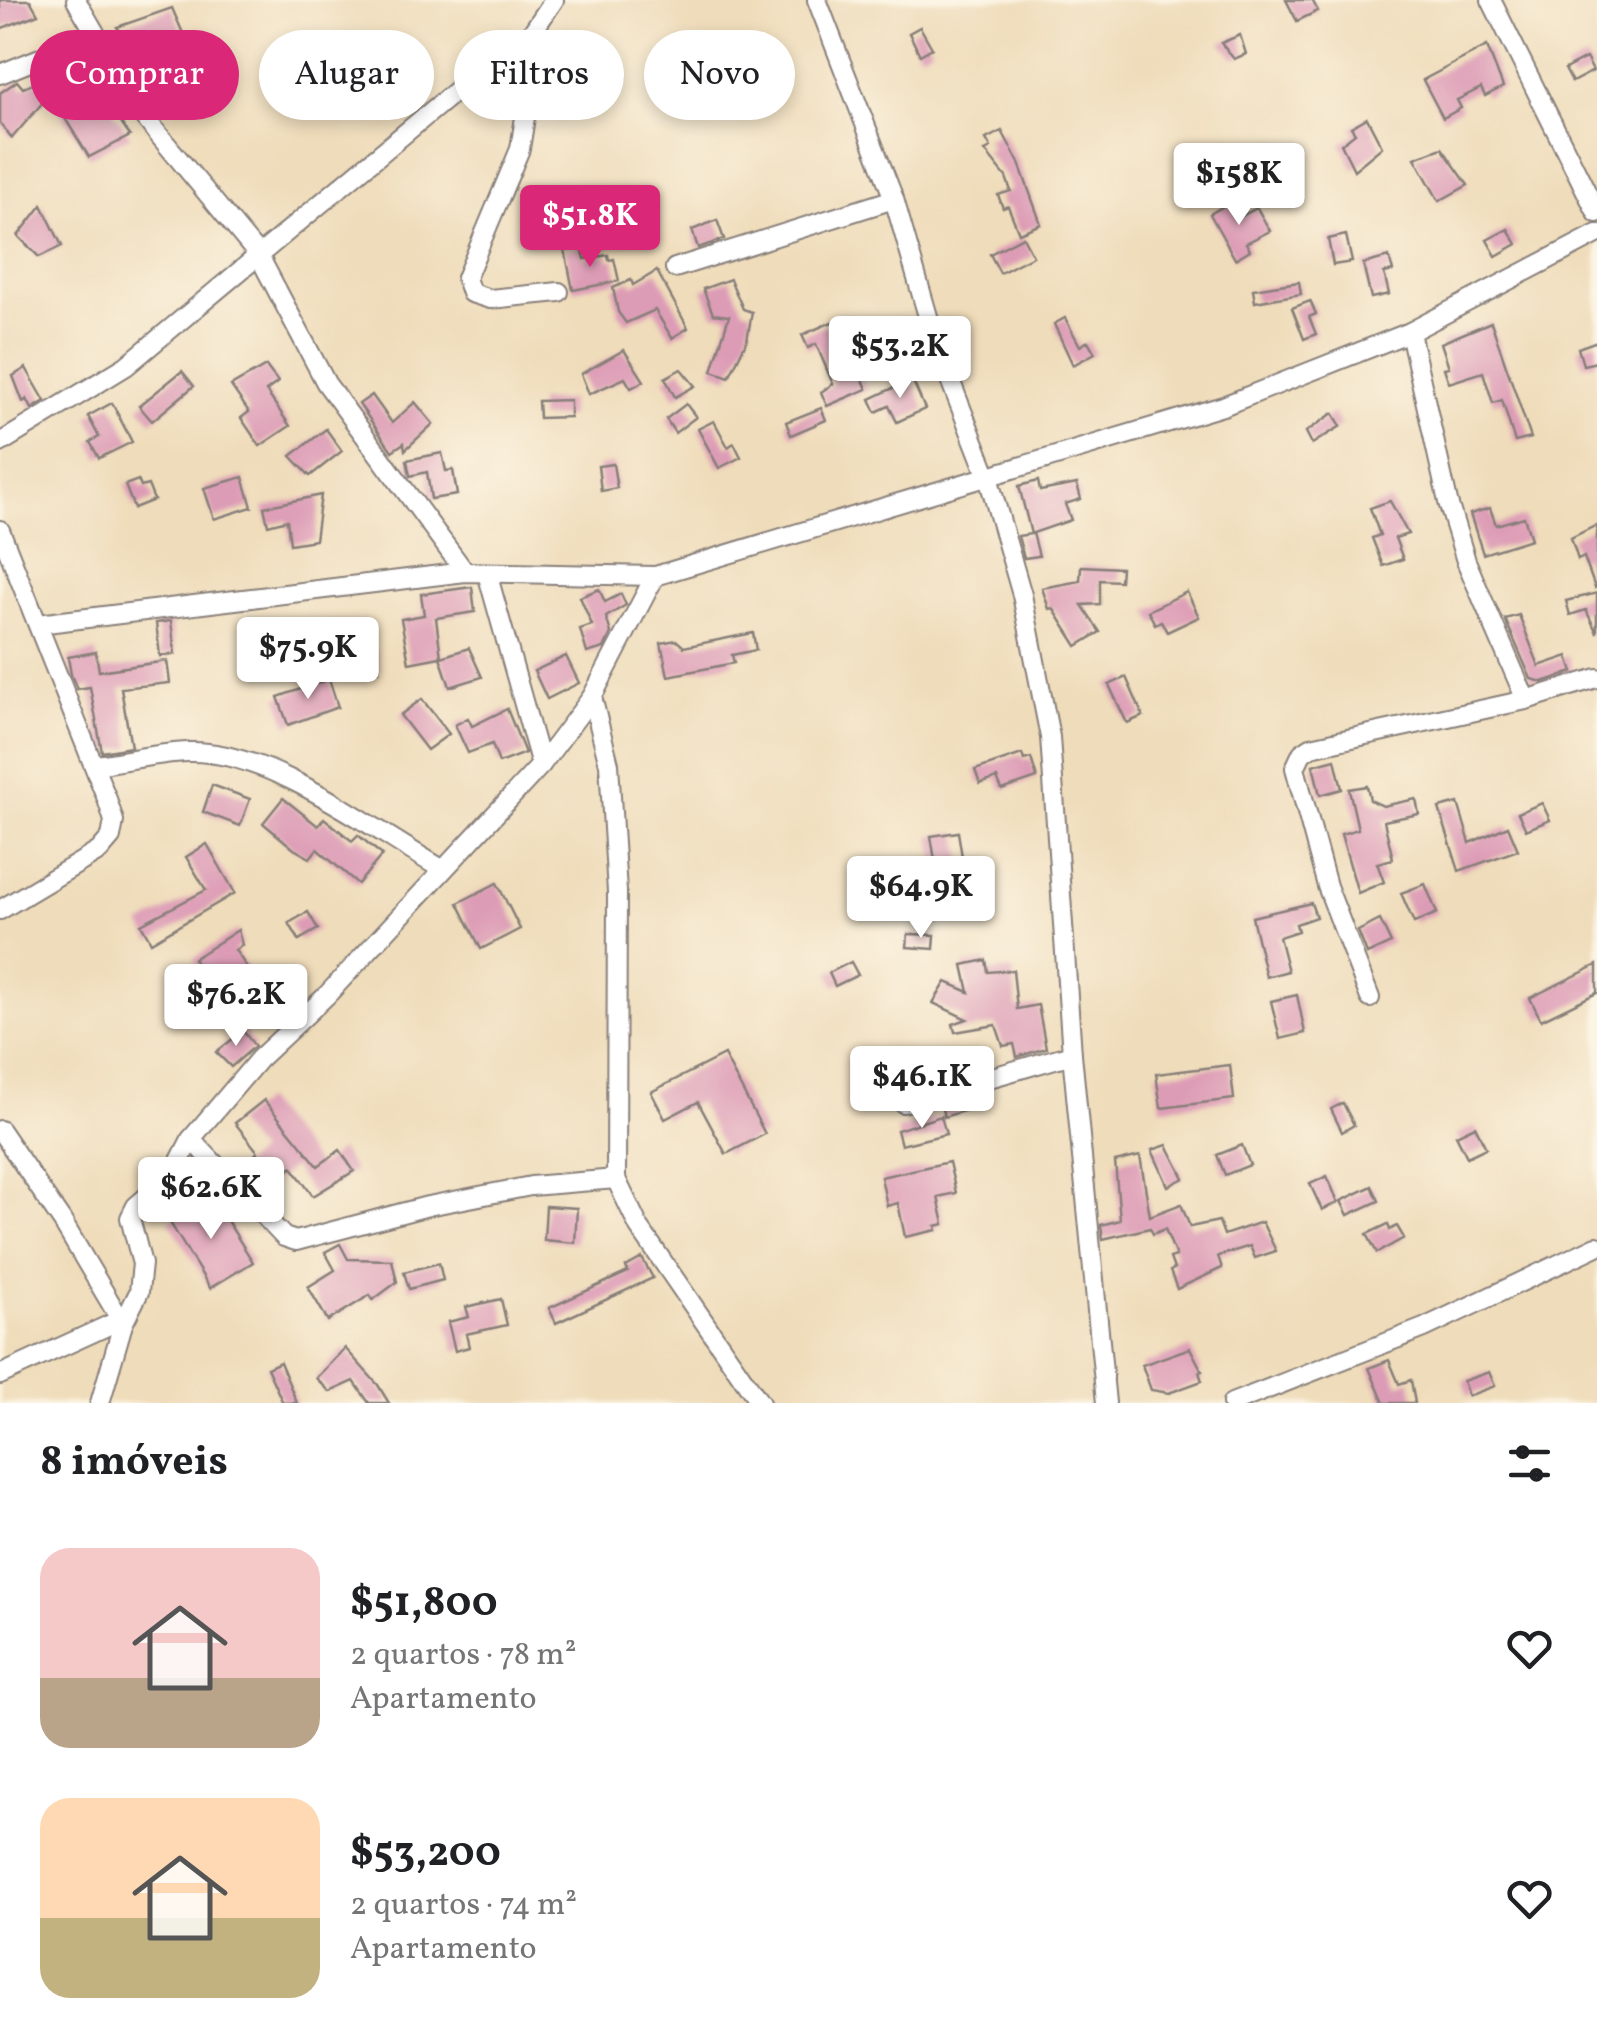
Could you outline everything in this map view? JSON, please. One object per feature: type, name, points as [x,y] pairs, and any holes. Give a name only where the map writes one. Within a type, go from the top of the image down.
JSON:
[{"type":"street","points":[[76,0],[92,30]]},
{"type":"street","points":[[534,30],[554,0]]},
{"type":"street","points":[[817,0],[894,199],[936,344],[988,476],[1022,595],[1050,737],[1072,1054],[1106,1403]]},
{"type":"street","points":[[1492,0],[1597,212]]},
{"type":"street","points":[[0,74],[30,62]]},
{"type":"street","points":[[2,436],[126,366],[454,93]]},
{"type":"street","points":[[147,120],[260,256],[326,382],[465,572]]},
{"type":"street","points":[[525,120],[520,150],[466,278],[471,293],[490,299],[559,292]]},
{"type":"street","points":[[675,268],[894,199]]},
{"type":"street","points":[[38,624],[465,572],[656,576],[1224,406],[1410,332],[1597,234]]},
{"type":"street","points":[[1410,332],[1448,502],[1466,561],[1526,700]]},
{"type":"street","points":[[0,530],[96,765],[114,822],[111,837],[98,850],[0,910]]},
{"type":"street","points":[[488,572],[540,765]]},
{"type":"street","points":[[100,1403],[121,1322],[142,1278],[130,1218],[147,1194],[173,1174],[191,1138],[259,1059],[326,996],[540,765],[592,697],[656,576]]},
{"type":"street","points":[[1370,998],[1327,886],[1295,768],[1302,753],[1330,742],[1526,700],[1597,678]]},
{"type":"street","points":[[592,697],[610,764],[617,892],[616,1178],[640,1227],[760,1403]]},
{"type":"street","points":[[96,765],[188,752],[249,762],[290,779],[442,869]]},
{"type":"street","points":[[903,1103],[1072,1054]]},
{"type":"street","points":[[0,1130],[62,1221],[121,1322]]},
{"type":"street","points":[[191,1138],[284,1237],[296,1241],[308,1242],[356,1222],[428,1206],[531,1186],[616,1178]]},
{"type":"street","points":[[1232,1403],[1424,1328],[1597,1246]]},
{"type":"street","points":[[0,1375],[121,1322]]},
{"type":"building","points":[[0,0],[30,0],[38,14],[0,29]]},
{"type":"building","points":[[1286,0],[1312,0],[1318,11],[1297,21]]},
{"type":"building","points":[[172,8],[182,30],[119,30],[117,27]]},
{"type":"building","points":[[920,27],[932,48],[920,55],[909,33]]},
{"type":"building","points":[[1240,35],[1246,54],[1234,59],[1221,43]]},
{"type":"building","points":[[1487,46],[1503,87],[1485,96],[1481,88],[1457,100],[1461,108],[1443,118],[1423,80]]},
{"type":"building","points":[[1586,58],[1593,71],[1572,82],[1565,69]]},
{"type":"building","points":[[17,81],[23,88],[30,85],[30,117],[12,138],[0,123],[0,93]]},
{"type":"building","points":[[1367,118],[1382,147],[1354,170],[1341,144],[1355,133],[1351,127]]},
{"type":"building","points":[[66,120],[119,120],[130,136],[89,157]]},
{"type":"building","points":[[1002,131],[1019,163],[1041,224],[1019,233],[1008,206],[1003,208],[998,195],[1011,191],[1006,177],[985,151],[991,148],[986,139]]},
{"type":"building","points":[[1442,148],[1468,185],[1439,201],[1415,158]]},
{"type":"building","points":[[1229,203],[1238,218],[1257,208],[1270,231],[1246,243],[1250,250],[1235,259],[1210,214]]},
{"type":"building","points":[[42,205],[62,246],[39,257],[18,236]]},
{"type":"building","points":[[717,220],[724,239],[698,248],[692,230]]},
{"type":"building","points":[[1508,229],[1517,244],[1496,256],[1487,240]]},
{"type":"building","points":[[1346,235],[1352,262],[1333,265],[1328,239]]},
{"type":"building","points":[[1023,237],[1033,256],[1000,273],[990,254]]},
{"type":"building","points":[[582,247],[585,259],[608,255],[609,260],[614,259],[619,281],[573,290],[565,250]]},
{"type":"building","points":[[1389,257],[1393,271],[1384,273],[1389,294],[1371,298],[1363,264]]},
{"type":"building","points":[[657,271],[688,328],[672,338],[655,310],[626,323],[618,312],[613,288],[631,280],[633,285]]},
{"type":"building","points":[[730,279],[743,309],[752,312],[747,340],[729,377],[712,371],[729,316],[713,314],[703,289]]},
{"type":"building","points":[[1299,282],[1301,294],[1255,302],[1253,289]]},
{"type":"building","points":[[1310,301],[1316,314],[1309,317],[1316,334],[1304,339],[1292,308]]},
{"type":"building","points":[[1065,318],[1080,346],[1088,341],[1095,353],[1073,365],[1054,324]]},
{"type":"building","points":[[832,322],[851,365],[856,363],[867,389],[827,406],[821,392],[833,384],[816,344],[808,348],[802,335]]},
{"type":"building","points":[[1491,322],[1531,438],[1515,442],[1502,400],[1493,403],[1483,372],[1449,383],[1444,368],[1449,367],[1441,343]]},
{"type":"building","points":[[921,338],[927,359],[913,363],[906,342]]},
{"type":"building","points":[[1597,341],[1597,362],[1583,365],[1578,348]]},
{"type":"building","points":[[624,350],[644,381],[631,388],[625,378],[589,394],[581,374]]},
{"type":"building","points":[[266,366],[278,382],[266,391],[290,426],[260,446],[241,418],[249,412],[231,386]]},
{"type":"building","points":[[26,368],[45,401],[32,409],[27,399],[23,402],[13,376]]},
{"type":"building","points":[[681,369],[695,386],[675,397],[665,378]]},
{"type":"building","points":[[182,371],[194,386],[152,421],[139,406]]},
{"type":"building","points":[[912,379],[925,409],[897,422],[889,406],[876,412],[870,399]]},
{"type":"building","points":[[372,395],[392,423],[415,402],[433,424],[405,450],[404,443],[392,451],[359,404]]},
{"type":"building","points":[[570,400],[570,417],[539,418],[538,401]]},
{"type":"building","points":[[112,403],[132,442],[99,458],[90,442],[99,437],[88,416]]},
{"type":"building","points":[[686,404],[696,417],[675,433],[666,419]]},
{"type":"building","points":[[821,408],[826,420],[791,435],[786,422]]},
{"type":"building","points":[[1333,413],[1341,426],[1312,444],[1306,432]]},
{"type":"building","points":[[714,421],[728,447],[734,443],[741,457],[719,468],[698,429]]},
{"type":"building","points":[[326,429],[342,451],[310,476],[291,456]]},
{"type":"building","points":[[442,453],[446,471],[453,470],[457,495],[431,499],[427,472],[410,476],[407,460]]},
{"type":"building","points":[[613,464],[617,488],[601,491],[598,466]]},
{"type":"building","points":[[243,477],[252,507],[214,519],[204,488]]},
{"type":"building","points":[[138,480],[141,487],[148,485],[154,500],[134,508],[125,485]]},
{"type":"building","points":[[1038,481],[1040,491],[1077,484],[1081,499],[1065,504],[1071,520],[1033,533],[1039,556],[1024,558],[1018,536],[1031,534],[1019,486]]},
{"type":"building","points":[[321,495],[315,540],[290,544],[287,520],[268,525],[264,507]]},
{"type":"building","points":[[1390,501],[1408,534],[1395,538],[1403,559],[1383,566],[1372,538],[1380,535],[1370,508]]},
{"type":"building","points":[[1490,508],[1496,525],[1524,517],[1531,539],[1483,554],[1470,514]]},
{"type":"building","points":[[1597,525],[1595,588],[1584,557],[1578,560],[1571,538]]},
{"type":"building","points":[[1081,566],[1121,568],[1120,581],[1100,580],[1100,604],[1082,605],[1100,632],[1077,646],[1053,608],[1049,609],[1042,588],[1080,581]]},
{"type":"building","points":[[472,587],[475,612],[436,618],[441,657],[469,648],[482,677],[450,687],[440,657],[409,663],[401,619],[424,615],[421,594]]},
{"type":"building","points":[[599,589],[605,602],[621,594],[626,605],[606,617],[611,633],[604,648],[587,653],[580,629],[592,625],[580,597]]},
{"type":"building","points":[[1187,592],[1199,617],[1167,632],[1161,621],[1155,624],[1148,611]]},
{"type":"building","points":[[1597,593],[1597,633],[1586,610],[1570,615],[1566,601]]},
{"type":"building","points":[[1519,615],[1539,666],[1568,656],[1573,672],[1543,682],[1531,679],[1505,619]]},
{"type":"building","points":[[171,621],[175,654],[160,656],[156,623]]},
{"type":"building","points":[[753,633],[756,650],[732,655],[734,663],[668,676],[661,643],[676,640],[684,647]]},
{"type":"building","points":[[376,650],[379,671],[333,678],[323,651]]},
{"type":"building","points":[[96,652],[99,671],[167,661],[170,683],[121,688],[131,747],[102,752],[90,687],[77,689],[71,675],[68,657]]},
{"type":"building","points":[[566,656],[579,683],[547,699],[534,671]]},
{"type":"building","points":[[1126,677],[1143,716],[1127,723],[1109,685]]},
{"type":"building","points":[[329,679],[338,707],[288,725],[278,697]]},
{"type":"building","points":[[422,699],[449,734],[427,750],[400,715]]},
{"type":"building","points":[[507,709],[525,753],[499,763],[492,744],[468,753],[455,725],[468,718],[472,726]]},
{"type":"building","points":[[1022,754],[1024,760],[1031,758],[1037,778],[1002,790],[997,778],[980,784],[975,770]]},
{"type":"building","points":[[1335,759],[1342,789],[1320,795],[1313,765]]},
{"type":"building","points":[[212,785],[250,799],[240,826],[203,812]]},
{"type":"building","points":[[1367,786],[1370,800],[1383,806],[1416,799],[1419,814],[1384,821],[1393,859],[1377,863],[1384,882],[1358,893],[1341,834],[1358,829],[1349,789]]},
{"type":"building","points":[[283,798],[318,826],[324,818],[352,841],[358,835],[382,855],[358,884],[317,849],[310,858],[294,849],[263,823]]},
{"type":"building","points":[[1458,803],[1470,843],[1508,826],[1518,850],[1459,871],[1439,808]]},
{"type":"building","points":[[1542,803],[1550,820],[1526,830],[1518,813]]},
{"type":"building","points":[[958,832],[965,875],[938,879],[931,836]]},
{"type":"building","points":[[207,844],[235,893],[151,942],[141,924],[206,890],[186,857]]},
{"type":"building","points":[[497,883],[520,929],[481,949],[458,903]]},
{"type":"building","points":[[1425,884],[1437,913],[1414,923],[1401,893]]},
{"type":"building","points":[[1311,903],[1316,917],[1296,924],[1298,931],[1279,937],[1288,971],[1266,977],[1252,917]]},
{"type":"building","points":[[308,912],[318,929],[299,940],[289,923]]},
{"type":"building","points":[[1380,920],[1391,943],[1367,954],[1358,931]]},
{"type":"building","points":[[238,930],[242,945],[235,950],[261,988],[228,1010],[193,959]]},
{"type":"building","points":[[908,934],[935,935],[934,949],[907,947]]},
{"type":"building","points":[[986,960],[988,972],[1013,970],[1017,1009],[1038,1005],[1046,1048],[1017,1057],[1014,1044],[1003,1046],[996,1025],[955,1032],[953,1024],[967,1019],[933,1003],[946,982],[969,992],[963,965]]},
{"type":"building","points":[[851,962],[858,975],[835,986],[829,973]]},
{"type":"building","points":[[1597,965],[1597,993],[1541,1020],[1530,998]]},
{"type":"building","points":[[1297,995],[1305,1033],[1280,1039],[1271,1001]]},
{"type":"building","points":[[243,1031],[255,1046],[231,1067],[216,1052]]},
{"type":"building","points":[[724,1055],[765,1134],[726,1154],[698,1102],[665,1119],[651,1092]]},
{"type":"building","points":[[1230,1065],[1234,1099],[1161,1108],[1156,1074]]},
{"type":"building","points":[[977,1095],[980,1106],[944,1117],[941,1105]]},
{"type":"building","points":[[264,1100],[318,1166],[340,1150],[354,1171],[313,1196],[292,1167],[276,1181],[270,1174],[254,1187],[237,1170],[258,1152],[235,1123]]},
{"type":"building","points":[[1343,1103],[1354,1125],[1342,1132],[1331,1109]]},
{"type":"building","points":[[941,1116],[946,1134],[901,1145],[897,1130]]},
{"type":"building","points":[[1475,1126],[1486,1148],[1467,1157],[1456,1135]]},
{"type":"building","points":[[1167,1145],[1184,1178],[1168,1186],[1152,1150]]},
{"type":"building","points":[[1242,1145],[1250,1165],[1225,1175],[1217,1155]]},
{"type":"building","points":[[1140,1156],[1150,1216],[1181,1204],[1190,1227],[1219,1221],[1224,1235],[1262,1222],[1276,1251],[1255,1258],[1250,1246],[1218,1256],[1222,1268],[1177,1289],[1170,1271],[1174,1269],[1170,1258],[1176,1256],[1165,1229],[1153,1234],[1150,1228],[1103,1239],[1101,1225],[1120,1220],[1115,1162]]},
{"type":"building","points":[[949,1162],[956,1193],[938,1197],[944,1224],[936,1226],[937,1230],[905,1237],[898,1203],[887,1206],[881,1177]]},
{"type":"building","points":[[1327,1176],[1338,1202],[1322,1210],[1310,1184]]},
{"type":"building","points":[[1372,1186],[1379,1201],[1348,1215],[1341,1201]]},
{"type":"building","points":[[211,1195],[253,1262],[210,1288],[169,1221]]},
{"type":"building","points":[[546,1206],[577,1208],[575,1243],[544,1240]]},
{"type":"building","points":[[1388,1224],[1390,1230],[1397,1226],[1404,1238],[1377,1253],[1367,1234]]},
{"type":"building","points":[[340,1244],[348,1259],[392,1260],[397,1282],[373,1300],[370,1295],[328,1321],[308,1287],[335,1270],[325,1252]]},
{"type":"building","points":[[642,1258],[653,1278],[556,1323],[549,1308],[628,1272],[626,1267]]},
{"type":"building","points":[[439,1263],[443,1280],[409,1289],[404,1272]]},
{"type":"building","points":[[501,1299],[507,1325],[466,1334],[469,1347],[455,1351],[448,1322],[469,1317],[466,1307]]},
{"type":"building","points":[[345,1348],[389,1403],[369,1403],[354,1381],[330,1392],[316,1378]]},
{"type":"building","points":[[1190,1348],[1202,1371],[1202,1381],[1169,1393],[1151,1390],[1142,1365]]},
{"type":"building","points":[[1389,1360],[1399,1384],[1411,1380],[1415,1403],[1384,1403],[1369,1368]]},
{"type":"building","points":[[280,1362],[297,1403],[283,1403],[267,1368]]},
{"type":"building","points":[[1489,1372],[1495,1386],[1468,1396],[1463,1381]]}]
